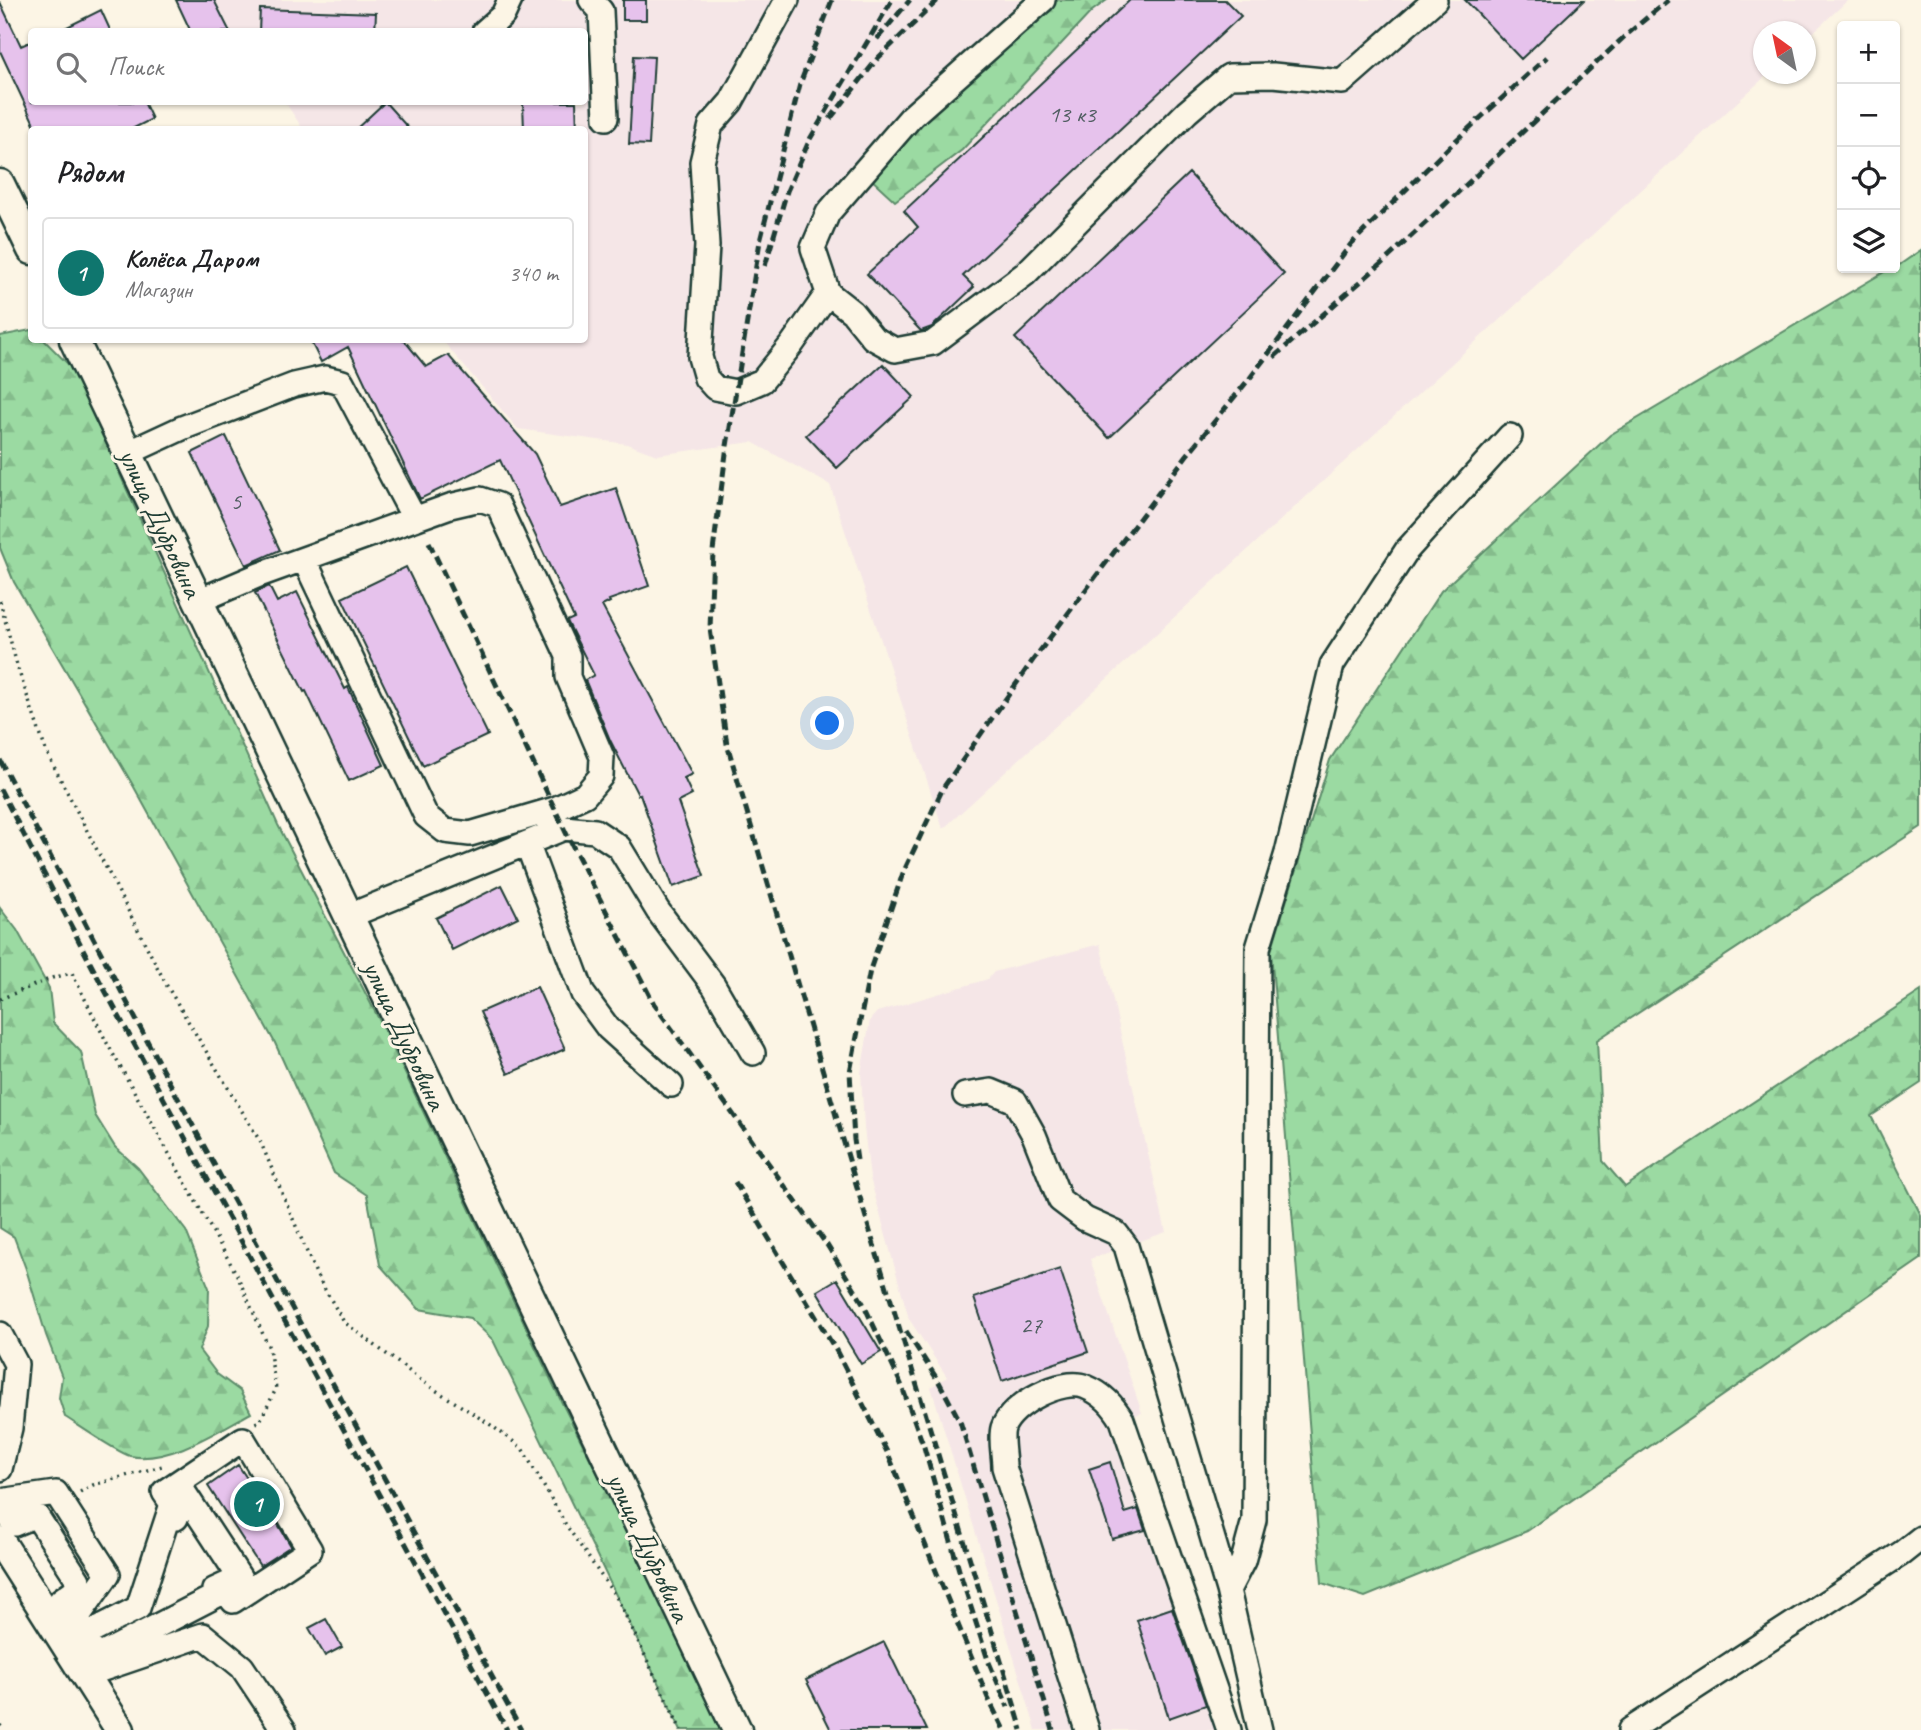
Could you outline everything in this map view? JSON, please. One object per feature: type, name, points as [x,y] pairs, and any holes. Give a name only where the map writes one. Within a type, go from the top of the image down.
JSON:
[{"type":"main road","points":[[0,184],[28,242]]},
{"type":"main road","name":"улица Дубровина","points":[[75,343],[737,1730]]},
{"type":"main road","points":[[2,1515],[120,1730]]},
{"type":"street","points":[[488,28],[503,15],[510,0]]},
{"type":"street","points":[[591,0],[601,11],[606,118]]},
{"type":"street","points":[[787,0],[731,102],[711,125],[702,162],[707,246],[700,357],[706,378],[715,388],[736,392],[762,380],[793,344],[828,293]]},
{"type":"street","points":[[1043,0],[912,116],[828,213],[813,248],[828,293],[852,312],[873,338],[895,350],[933,343],[1025,274],[1187,112],[1228,76],[1273,75],[1342,82],[1435,0]]},
{"type":"street","points":[[128,453],[243,403],[294,385],[325,378],[342,382],[414,518]]},
{"type":"street","points":[[1228,1590],[1242,1561],[1254,1520],[1258,948],[1287,853],[1332,665],[1407,550],[1510,436]]},
{"type":"street","points":[[198,601],[304,559],[450,506],[480,499],[498,505],[568,656],[568,677],[602,757],[601,776],[585,795],[555,809],[470,834],[446,831],[426,816],[304,559]]},
{"type":"street","points":[[349,916],[564,828],[594,831],[618,847],[658,911],[714,986],[753,1053]]},
{"type":"street","points":[[527,843],[583,994],[608,1028],[671,1085]]},
{"type":"street","points":[[965,1096],[991,1091],[1015,1101],[1034,1135],[1060,1200],[1085,1219],[1116,1233],[1126,1246],[1228,1590],[1260,1730]]},
{"type":"street","points":[[0,1334],[16,1364],[10,1428],[0,1469]]},
{"type":"street","points":[[1087,1730],[1004,1467],[1003,1428],[1019,1407],[1044,1391],[1067,1386],[1084,1386],[1111,1402],[1122,1420],[1229,1730]]},
{"type":"street","points":[[243,1440],[310,1550],[233,1601],[227,1590],[97,1657],[83,1660],[83,1636],[138,1608],[172,1504],[164,1492],[243,1440]]},
{"type":"street","points":[[83,1660],[136,1627],[240,1578],[185,1494],[136,1627]]},
{"type":"street","points":[[2,1515],[47,1509],[91,1580],[63,1622]]},
{"type":"street","points":[[2,1515],[14,1524],[36,1515],[78,1580],[75,1590],[61,1600],[63,1622]]},
{"type":"street","points":[[1630,1730],[1921,1538]]},
{"type":"street","points":[[83,1660],[203,1635],[242,1667],[284,1730]]},
{"type":"path","points":[[0,601],[18,669],[46,751],[167,986],[261,1143],[317,1276],[344,1322],[429,1386],[522,1448],[566,1525],[618,1600],[681,1730]]},
{"type":"path","points":[[0,999],[72,973],[107,1043],[237,1275],[269,1348],[276,1389],[260,1420],[249,1426]]},
{"type":"path","points":[[47,1509],[93,1485],[163,1466]]},
{"type":"path","points":[[0,1725],[3,1730]]},
{"type":"shaded area","points":[[214,0],[1848,0],[1816,30],[1816,21],[1753,21],[1753,84],[1757,84],[943,829],[830,485],[752,442],[657,455],[627,444],[518,429],[445,343],[588,343],[588,126],[301,126],[287,105],[588,105],[588,28],[228,28]]},
{"type":"shaded area","points":[[1100,944],[1166,1232],[1090,1259],[1142,1413],[1131,1416],[1220,1730],[1036,1730],[931,1387],[947,1377],[909,1319],[870,1178],[861,1073],[870,1020],[877,1012],[988,979],[994,972]]},
{"type":"green space","points":[[1052,0],[1107,0],[1092,11],[962,150],[895,201],[870,178],[919,120]]},
{"type":"green space","points":[[1921,250],[1921,827],[1597,1040],[1603,1161],[1625,1187],[1921,991],[1921,1083],[1871,1116],[1921,1215],[1921,1259],[1527,1531],[1365,1597],[1322,1583],[1271,951],[1330,760],[1441,591],[1610,435],[1883,273],[1900,273],[1900,265]]},
{"type":"green space","points":[[28,331],[28,343],[47,343],[72,368],[278,825],[382,1025],[563,1405],[727,1730],[681,1730],[493,1340],[470,1318],[419,1309],[380,1265],[367,1195],[334,1173],[275,1043],[134,787],[14,582],[0,548],[0,336]]},
{"type":"green space","points":[[0,908],[17,930],[49,988],[53,1023],[81,1052],[95,1115],[115,1147],[138,1168],[186,1231],[209,1288],[208,1326],[199,1350],[217,1374],[240,1391],[251,1413],[193,1444],[161,1455],[145,1457],[124,1454],[65,1417],[59,1398],[62,1377],[26,1269],[14,1237],[0,1228]]},
{"type":"building","points":[[176,0],[214,0],[228,28],[189,28]]},
{"type":"building","points":[[623,0],[646,0],[646,20],[623,20]]},
{"type":"building","points":[[1130,0],[1225,0],[1241,16],[963,276],[974,287],[932,327],[921,331],[867,274],[918,227],[904,211]]},
{"type":"building","points":[[1465,0],[1584,0],[1521,59]]},
{"type":"building","points":[[0,2],[21,46],[28,43],[28,105],[145,105],[152,119],[138,126],[35,126],[0,51]]},
{"type":"building","points":[[260,9],[376,13],[375,28],[259,28]]},
{"type":"building","points":[[101,10],[109,28],[65,28]]},
{"type":"building","points":[[634,56],[654,57],[649,145],[629,144]]},
{"type":"building","points":[[382,105],[388,105],[406,126],[359,126]]},
{"type":"building","points":[[523,105],[576,105],[577,126],[524,126]]},
{"type":"building","points":[[1189,173],[1284,274],[1109,438],[1015,338]]},
{"type":"building","points":[[312,343],[406,343],[426,367],[448,355],[535,454],[560,507],[616,488],[649,586],[609,600],[610,602],[602,606],[692,774],[684,778],[692,795],[678,802],[704,876],[673,887],[640,794],[638,795],[610,740],[585,680],[594,675],[567,621],[574,618],[500,460],[420,499],[348,347],[321,362]]},
{"type":"building","points":[[883,364],[914,397],[837,468],[806,435]]},
{"type":"building","points":[[226,436],[280,550],[246,565],[192,453]]},
{"type":"building","points":[[406,567],[488,735],[423,766],[342,598]]},
{"type":"building","points":[[269,586],[277,602],[297,592],[345,689],[348,687],[384,765],[349,781],[255,593]]},
{"type":"building","points":[[502,885],[518,917],[452,950],[436,918]]},
{"type":"building","points":[[537,987],[565,1049],[508,1074],[480,1012]]},
{"type":"building","points":[[1060,1269],[1088,1352],[1002,1381],[974,1298]]},
{"type":"building","points":[[837,1279],[881,1352],[861,1364],[817,1291]]},
{"type":"building","points":[[1110,1462],[1125,1513],[1138,1509],[1145,1530],[1112,1539],[1089,1469]]},
{"type":"building","points":[[238,1465],[291,1546],[260,1566],[208,1486]]},
{"type":"building","points":[[1172,1608],[1206,1705],[1169,1718],[1137,1620]]},
{"type":"building","points":[[326,1619],[342,1647],[325,1656],[309,1628]]},
{"type":"building","points":[[884,1642],[927,1730],[831,1730],[806,1680]]},
{"type":"railway","points":[[832,0],[800,84],[760,241],[713,551],[710,629],[727,744],[871,1235],[1022,1730]]},
{"type":"railway","points":[[765,266],[787,191],[810,139],[892,0]]},
{"type":"railway","points":[[877,39],[910,0]]},
{"type":"railway","points":[[830,119],[878,58],[938,0]]},
{"type":"railway","points":[[1274,357],[1389,257],[1624,37],[1668,0]]},
{"type":"railway","points":[[857,1160],[850,1072],[870,970],[903,873],[943,788],[1033,660],[1187,455],[1250,378],[1351,244],[1453,143],[1547,57]]},
{"type":"railway","points":[[429,542],[568,837],[654,1004],[827,1245],[863,1303],[901,1384],[924,1447],[988,1660],[1008,1707]]},
{"type":"railway","points":[[0,760],[153,1052],[521,1730]]},
{"type":"railway","points":[[0,789],[95,972],[507,1730]]},
{"type":"railway","points":[[735,1182],[837,1352],[889,1456],[988,1698],[1004,1730]]},
{"type":"railway","points":[[906,1331],[960,1421],[1053,1730]]},
{"type":"place","name":"Колёса Даром","points":[[257,1504]]}]
